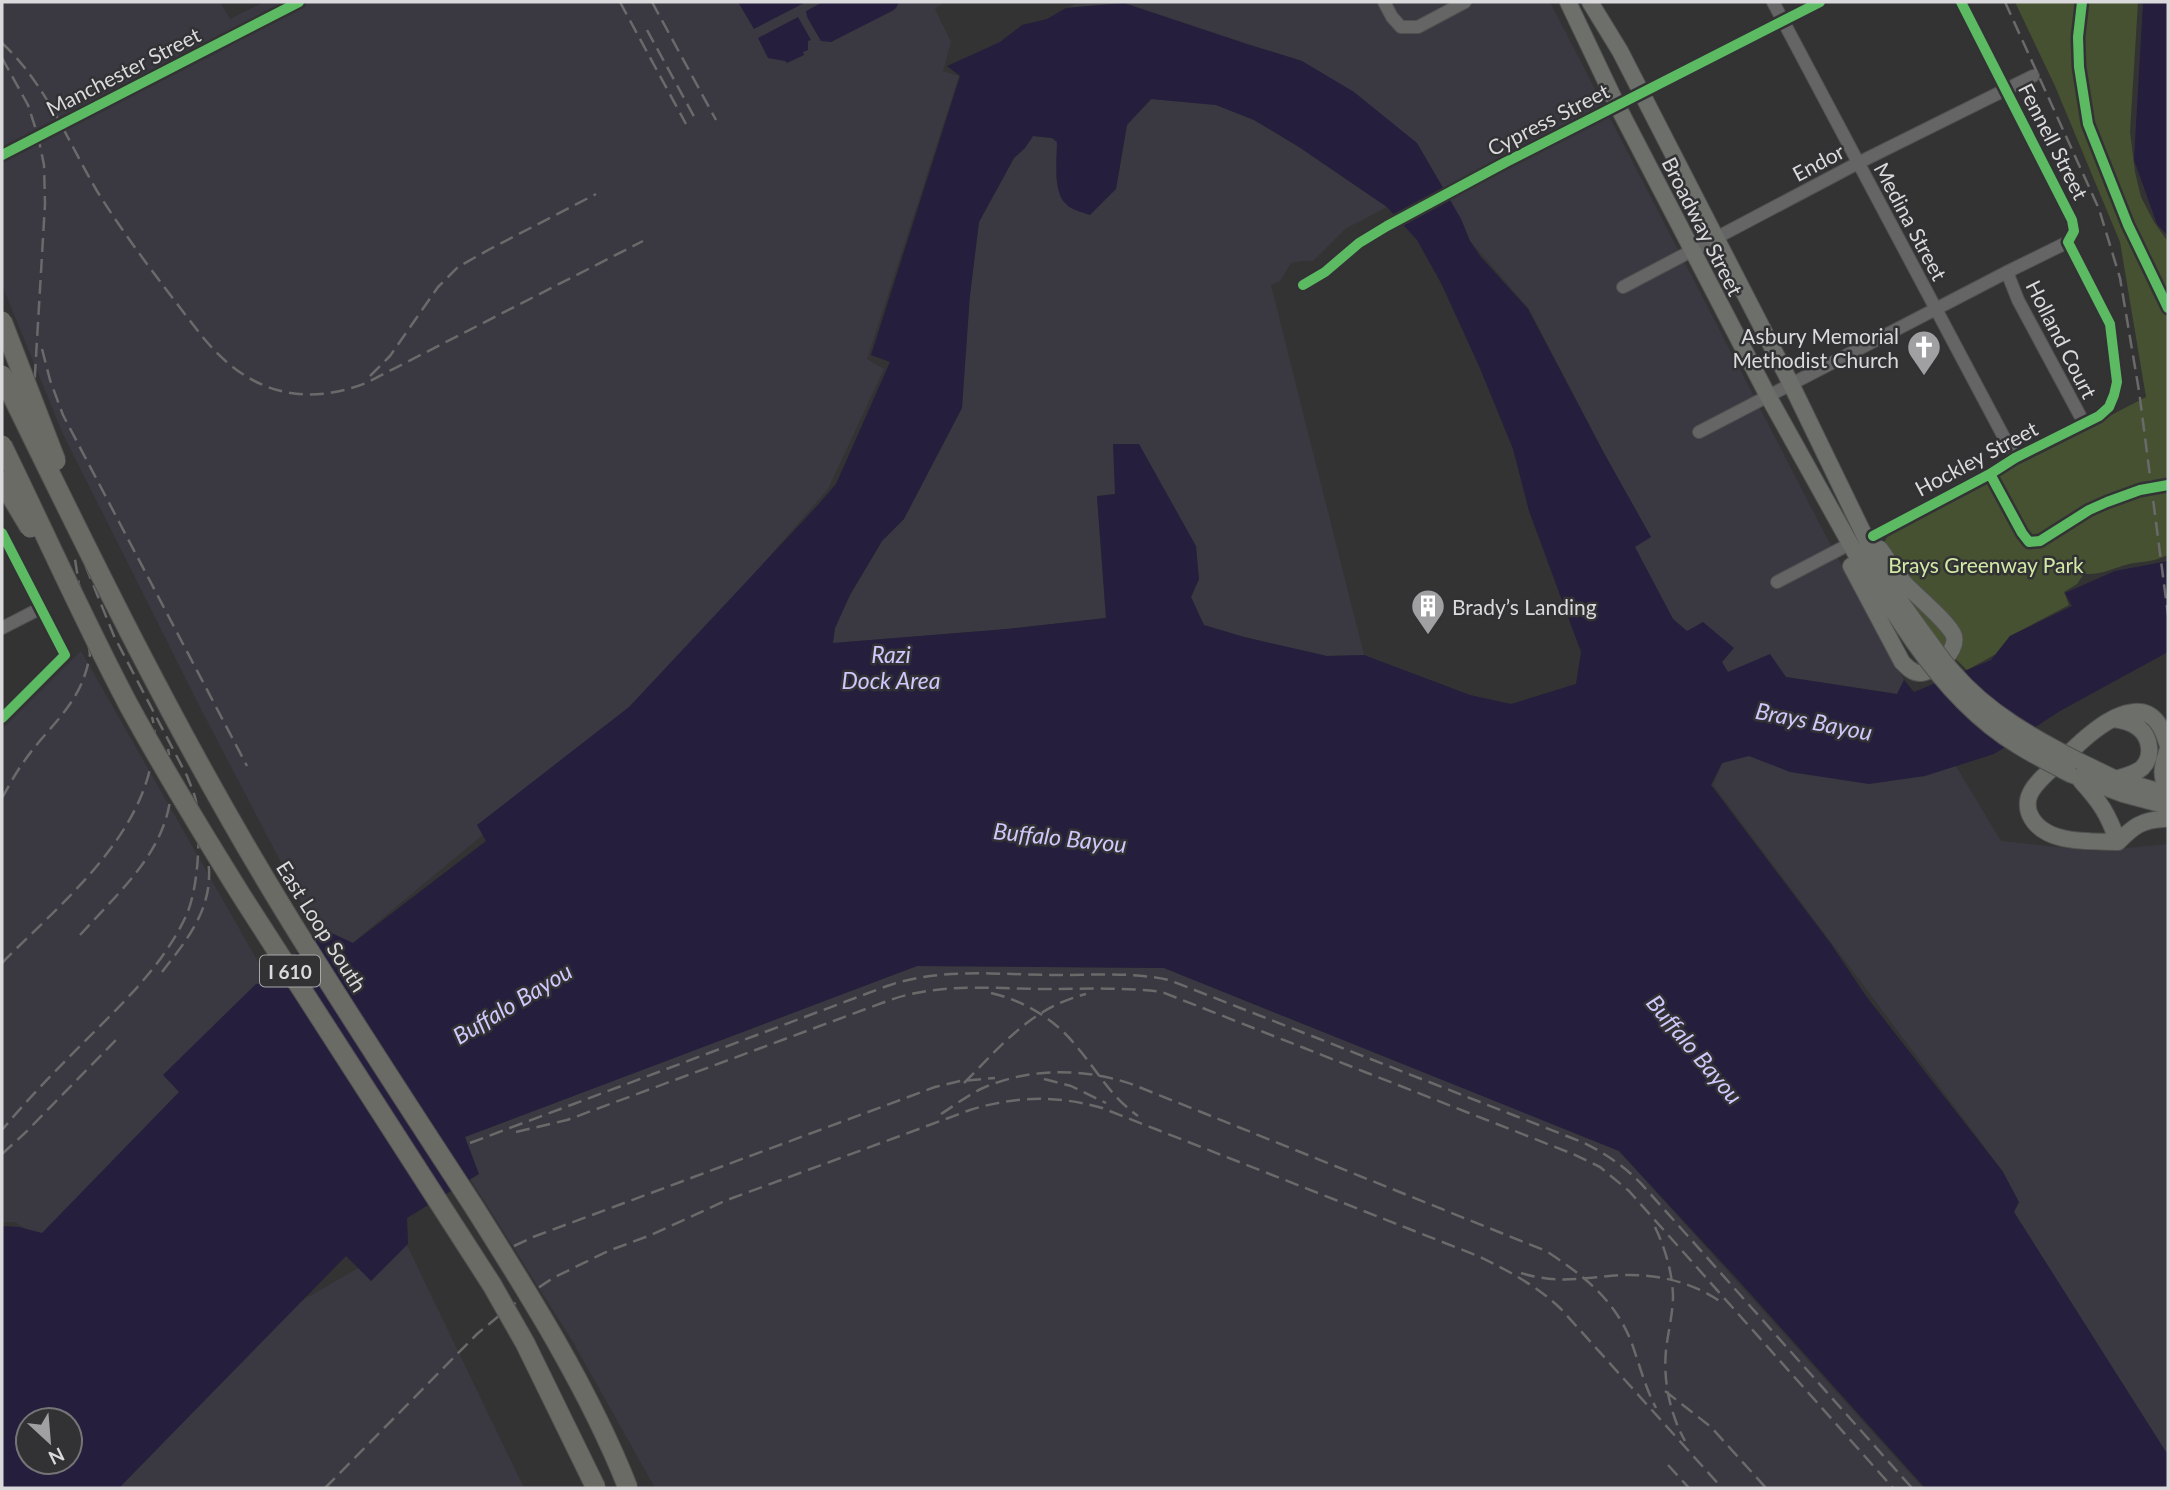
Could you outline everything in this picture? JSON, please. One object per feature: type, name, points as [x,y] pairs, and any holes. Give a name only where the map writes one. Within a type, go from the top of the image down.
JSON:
[{"type":"highway","points":[[2,321],[105,585]]},
{"type":"highway","name":"East Loop South","points":[[2,375],[105,585],[218,800],[294,926],[516,1273],[587,1401],[628,1488]]},
{"type":"highway","name":"I 610","points":[[2,444],[101,651],[204,837],[499,1297],[525,1343],[596,1488]]},
{"type":"highway","points":[[2,481],[101,651]]},
{"type":"main road","name":"Broadway Street","points":[[1568,2],[1617,105],[1768,396],[1879,592],[1918,637],[1986,705],[2077,772]]},
{"type":"main road","name":"Broadway Street","points":[[1590,2],[1642,93],[1937,674],[1970,709],[2015,744],[2077,772]]},
{"type":"main road","points":[[1840,524],[1838,534],[1842,548],[1902,662],[1909,669],[1920,673],[1927,671],[1950,653],[1954,638],[1949,628],[1904,582],[1844,495]]},
{"type":"main road","points":[[2167,815],[2147,820],[2132,828],[2118,842],[2062,838],[2042,831],[2027,809],[2029,794],[2076,746],[2111,719],[2134,712],[2146,713],[2157,721],[2164,731],[2168,747],[2162,773],[2168,788]]},
{"type":"main road","points":[[2111,719],[2125,720],[2139,727],[2147,736],[2150,751],[2147,762],[2140,770],[2116,779]]},
{"type":"main road","points":[[2077,772],[2116,779],[2168,794]]},
{"type":"main road","points":[[2077,772],[2167,815]]},
{"type":"main road","points":[[2077,772],[2101,803],[2118,842]]},
{"type":"street","name":"Manchester Street","points":[[2,155],[299,2]]},
{"type":"street","points":[[1384,2],[1392,18],[1401,27],[1418,26],[1465,2]]},
{"type":"street","name":"Medina Street","points":[[1773,2],[2015,458]]},
{"type":"street","name":"Cypress Street","points":[[1303,285],[1325,272],[1359,243],[1387,226],[1820,2]]},
{"type":"street","name":"Fennell Street","points":[[1961,2],[2072,220],[2074,231],[2068,242],[2110,324],[2117,382],[2109,407],[2099,416]]},
{"type":"street","name":"Endor","points":[[1623,287],[1858,163],[2034,76]]},
{"type":"street","points":[[1699,432],[2068,242]]},
{"type":"street","name":"Holland Court","points":[[2007,272],[2018,300],[2084,423]]},
{"type":"street","name":"Hockley Street","points":[[1873,536],[2015,458],[2099,416]]},
{"type":"street","points":[[2,533],[65,654],[2,718]]},
{"type":"street","points":[[1777,582],[1842,548]]},
{"type":"street","points":[[2,628],[41,608]]},
{"type":"shaded area","points":[[2,2],[220,2],[230,19],[264,2],[945,2],[935,9],[951,42],[943,71],[959,76],[867,359],[884,369],[828,489],[645,700],[332,960],[203,713],[62,432],[2,285]]},
{"type":"shaded area","points":[[1080,2],[1550,2],[1828,540],[1904,680],[1897,694],[1786,677],[1727,673],[1722,662],[1733,648],[1687,632],[1673,619],[1634,546],[1651,537],[1529,309],[1470,241],[1461,219],[1417,143],[1302,61],[1124,3],[1066,8]]},
{"type":"shaded area","points":[[1152,99],[1216,105],[1254,120],[1387,207],[1345,229],[1313,261],[1291,263],[1280,281],[1271,285],[1364,655],[1327,656],[1203,625],[1191,597],[1199,579],[1115,494],[1097,497],[1106,618],[833,643],[835,628],[850,595],[882,541],[904,519],[970,295],[979,222],[1014,158],[1033,136],[1052,138],[1057,142],[1056,180],[1116,189],[1127,124]]},
{"type":"shaded area","points":[[81,651],[268,979],[168,1076],[186,1096],[44,1242],[15,1222],[2,1222],[2,729]]},
{"type":"shaded area","points":[[1750,751],[1953,761],[2001,841],[2095,851],[2168,844],[2168,1456],[2049,1275],[2013,1210],[2019,1203],[2002,1170],[1713,785],[1722,764]]},
{"type":"shaded area","points":[[917,966],[1164,968],[1619,1151],[1923,1488],[655,1488],[573,1342],[450,1147],[464,1137]]},
{"type":"shaded area","points":[[405,1241],[524,1488],[119,1488],[296,1304]]},
{"type":"green space","name":"Brays Greenway Park","points":[[2015,2],[2138,2],[2130,132],[2135,172],[2141,197],[2168,242],[2168,555],[2084,574],[2077,584],[2064,592],[2069,605],[2010,636],[1996,654],[1967,670],[1939,643],[1895,580],[1885,553],[1888,535],[1894,528],[2146,397],[2120,242],[2055,86]]},
{"type":"water","points":[[738,2],[806,2],[754,29]]},
{"type":"water","points":[[823,2],[899,2],[892,11],[831,42],[821,41],[807,17],[806,11]]},
{"type":"water","points":[[2143,2],[2168,2],[2168,236],[2157,224],[2134,160]]},
{"type":"water","points":[[1124,3],[1302,61],[1354,92],[1417,143],[1480,256],[1528,309],[1651,537],[1635,547],[1673,619],[1687,631],[1703,622],[1734,648],[1722,662],[1728,672],[1770,654],[1786,677],[1897,694],[1904,680],[1914,692],[1991,660],[2010,636],[2072,606],[2065,593],[2115,571],[2168,561],[2168,652],[2060,711],[1994,754],[1925,776],[1869,784],[1790,772],[1749,756],[1722,763],[1711,785],[1831,944],[1866,996],[2003,1172],[2019,1202],[2014,1212],[2168,1455],[2168,1488],[1925,1488],[1619,1151],[1164,968],[917,966],[465,1137],[479,1174],[407,1218],[408,1244],[371,1281],[346,1256],[119,1488],[2,1488],[2,1226],[42,1233],[179,1092],[163,1075],[256,984],[267,983],[319,930],[323,929],[353,943],[486,841],[477,825],[629,707],[817,506],[836,484],[890,362],[871,355],[960,76],[947,66],[1000,42],[1022,25],[1047,19],[1066,8]],"holes":[[[1151,99],[1216,105],[1254,120],[1299,147],[1387,207],[1417,240],[1441,283],[1513,449],[1529,511],[1581,652],[1576,684],[1511,704],[1470,695],[1364,655],[1327,656],[1204,625],[1191,597],[1199,579],[1196,546],[1139,444],[1113,444],[1115,494],[1097,496],[1106,618],[833,643],[835,628],[850,595],[882,541],[904,519],[962,408],[970,295],[979,222],[1014,158],[1033,136],[1052,138],[1057,142],[1056,174],[1061,198],[1070,207],[1090,215],[1116,189],[1127,125]]]},
{"type":"water","points":[[798,17],[811,40],[808,41],[808,50],[803,52],[804,55],[787,63],[768,58],[758,38]]},
{"type":"railway","points":[[620,2],[686,124]]},
{"type":"railway","points":[[652,2],[716,120]]},
{"type":"railway","points":[[2005,2],[2099,209],[2120,278],[2139,391],[2168,615]]},
{"type":"railway","points":[[647,30],[697,122]]},
{"type":"railway","points":[[2,43],[43,94],[97,191],[121,228],[201,335],[236,369],[275,389],[296,394],[318,394],[341,391],[366,383],[643,241]]},
{"type":"railway","points":[[2,58],[28,105],[44,165],[45,204],[34,391],[42,440],[86,567],[114,636],[187,776],[198,813],[194,890],[186,916],[165,952],[126,1000],[2,1130]]},
{"type":"railway","points":[[370,376],[390,356],[438,287],[458,267],[596,194]]},
{"type":"railway","points":[[42,349],[63,415],[247,766]]},
{"type":"railway","points":[[2,798],[25,760],[73,700],[86,671],[90,654],[74,553]]},
{"type":"railway","points":[[2,963],[90,875],[127,825],[140,798],[152,762],[155,737],[152,717]]},
{"type":"railway","points":[[80,935],[135,874],[162,830],[169,806],[172,779],[168,749]]},
{"type":"railway","points":[[162,972],[193,929],[208,892],[209,873],[204,839]]},
{"type":"railway","points":[[470,1143],[908,980],[971,973],[1127,975],[1169,980],[1582,1142],[1608,1157],[1632,1174],[1646,1189],[1912,1488]]},
{"type":"railway","points":[[516,1132],[567,1120],[909,994],[969,988],[1120,989],[1162,992],[1600,1167],[1629,1191],[1893,1488]]},
{"type":"railway","points":[[991,993],[1028,1006],[1050,1020],[1069,1037],[1112,1092],[1138,1116]]},
{"type":"railway","points":[[964,1083],[1033,1018],[1049,1008],[1086,994]]},
{"type":"railway","points":[[2,1154],[116,1040]]},
{"type":"railway","points":[[941,1114],[983,1088],[1020,1076],[1058,1072],[1116,1079],[1546,1251],[1585,1279],[1616,1313],[1631,1341],[1656,1408]]},
{"type":"railway","points":[[514,1246],[935,1087],[960,1081],[995,1078]]},
{"type":"railway","points":[[1044,1079],[1071,1086],[1106,1103]]},
{"type":"railway","points":[[325,1488],[477,1334],[511,1306],[553,1278],[608,1251],[651,1235],[727,1200],[970,1110],[1003,1102],[1036,1099],[1069,1101],[1102,1108],[1478,1256],[1512,1273],[1561,1309],[1722,1488]]},
{"type":"railway","points":[[1655,1227],[1667,1260],[1673,1295],[1665,1362],[1667,1385],[1675,1420],[1685,1441]]},
{"type":"railway","points":[[1521,1273],[1548,1279],[1649,1276],[1686,1284],[1721,1302]]},
{"type":"railway","points":[[1665,1391],[1711,1427],[1766,1488]]},
{"type":"railway","points":[[1668,1465],[1689,1488]]},
{"type":"cycle path","points":[[2,155],[299,2]]},
{"type":"cycle path","points":[[1303,285],[1325,272],[1359,243],[1387,226],[1506,162],[1820,2]]},
{"type":"cycle path","points":[[1873,536],[2015,458],[2099,416],[2109,407],[2117,382],[2110,324],[2068,242],[2074,231],[2072,220],[1961,2]]},
{"type":"cycle path","points":[[2082,2],[2078,37],[2079,67],[2088,124],[2128,225],[2168,308]]},
{"type":"cycle path","points":[[1990,474],[2029,542],[2040,541],[2089,510],[2107,502],[2140,490],[2168,485]]},
{"type":"cycle path","points":[[2,533],[65,655],[2,718]]},
{"type":"place","name":"Asbury Memorial Methodist Church","points":[[1924,377]]},
{"type":"place","name":"Brady’s Landing","points":[[1428,636]]},
{"type":"water label","name":"Razi Dock Area","points":[[891,667]]},
{"type":"water label","name":"Brays Bayou","points":[[1814,721]]},
{"type":"water label","name":"Buffalo Bayou","points":[[1060,837]]},
{"type":"water label","name":"Buffalo Bayou","points":[[512,1003]]},
{"type":"water label","name":"Buffalo Bayou","points":[[1695,1049]]}]
